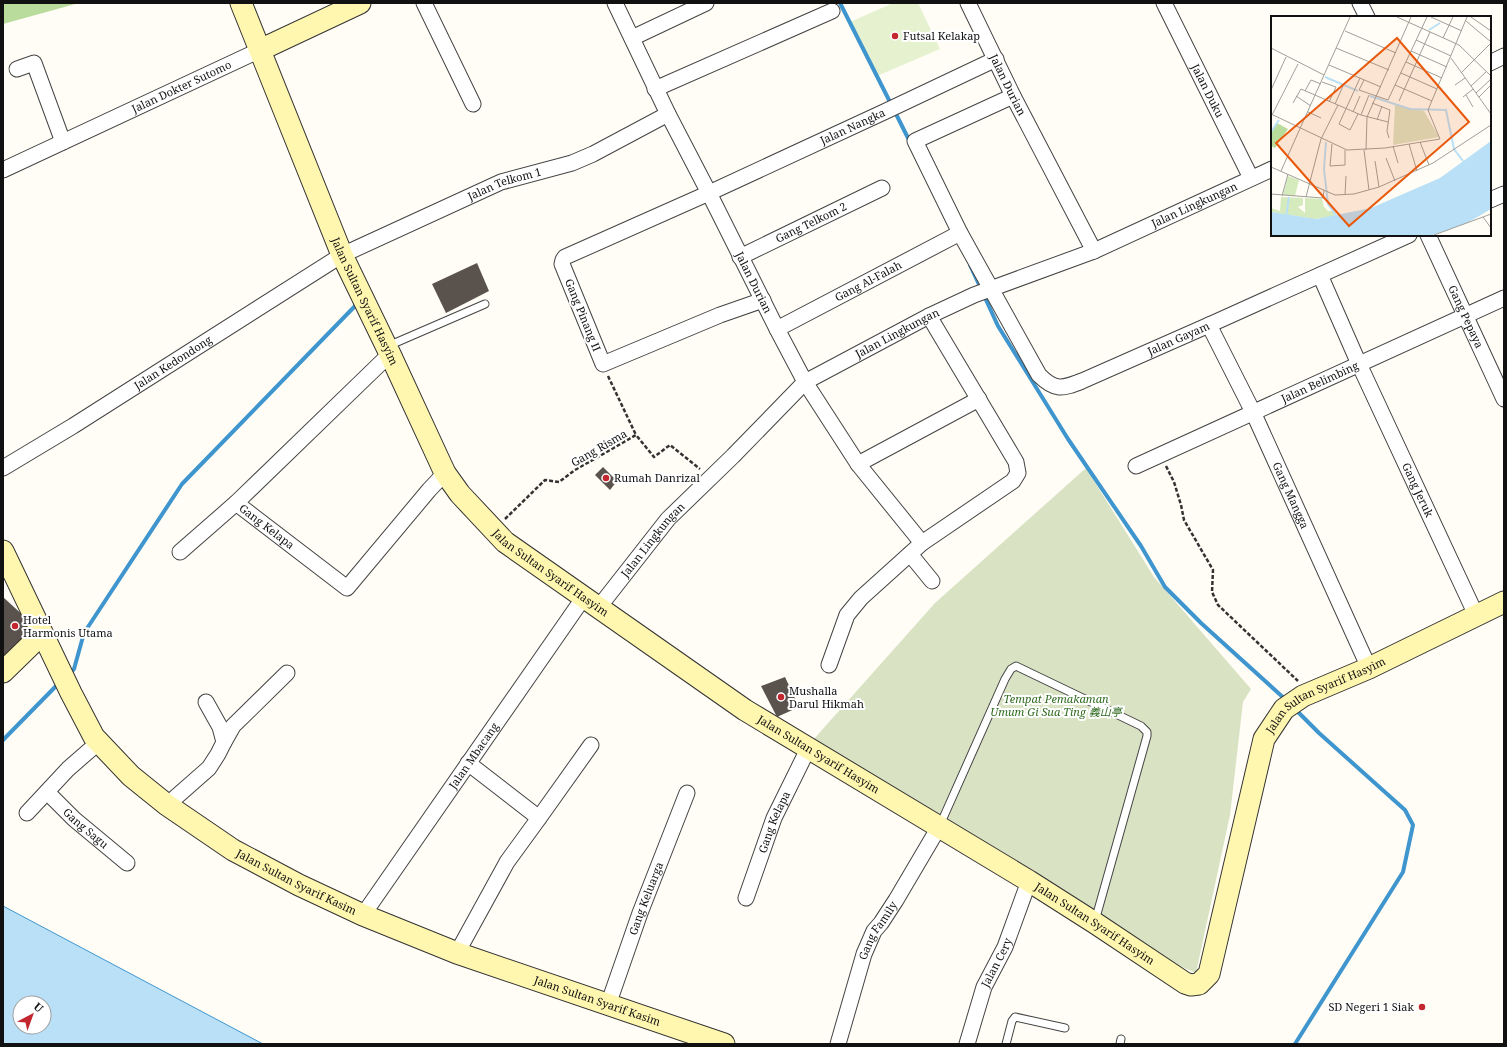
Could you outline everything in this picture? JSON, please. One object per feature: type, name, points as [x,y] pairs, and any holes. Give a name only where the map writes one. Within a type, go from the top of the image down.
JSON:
[{"type":"street","name":"Jalan Sultan Syarif Hasyim","points":[[241,3],[342,255],[389,351],[445,473],[460,494],[494,531],[505,542],[745,710],[1029,881],[1185,983],[1191,985],[1199,984],[1205,979],[1210,968],[1264,738],[1284,710],[1305,695],[1369,668],[1504,602]]},
{"type":"street","name":"Jalan Dokter Sutomo","points":[[3,170],[360,3]]},
{"type":"street","points":[[424,3],[473,104]]},
{"type":"street","name":"Jalan Durian","points":[[615,3],[668,114],[710,193],[740,257],[805,382],[858,464],[922,543]]},
{"type":"street","points":[[632,38],[706,3]]},
{"type":"street","name":"Jalan Durian","points":[[968,3],[996,59],[1012,96],[1094,251]]},
{"type":"street","name":"Jalan Duku","points":[[1164,3],[1251,178]]},
{"type":"street","points":[[1360,3],[1366,16]]},
{"type":"street","points":[[656,89],[832,10]]},
{"type":"street","points":[[1491,62],[1504,56]]},
{"type":"street","name":"Jalan Nangka","points":[[670,209],[710,193],[996,59]]},
{"type":"street","points":[[17,69],[34,63],[63,142]]},
{"type":"street","name":"Jalan Gayam","points":[[1012,96],[915,141],[960,233],[1038,375],[1045,381],[1055,386],[1065,388],[1210,326],[1406,236]]},
{"type":"street","name":"Jalan Telkom 1","points":[[342,255],[502,182],[572,163],[593,154],[668,114]]},
{"type":"street","name":"Jalan Lingkungan","points":[[592,602],[668,519],[805,382],[929,316],[974,295],[1094,251],[1271,169]]},
{"type":"street","name":"Gang Telkom 2","points":[[740,257],[882,188]]},
{"type":"street","points":[[1491,200],[1504,194]]},
{"type":"street","name":"Gang Pinang II","points":[[670,209],[563,260],[562,264],[602,364],[720,315],[763,300]]},
{"type":"street","name":"Gang Al-Falah","points":[[777,330],[960,233]]},
{"type":"street","name":"Gang Pepaya","points":[[1428,236],[1504,399]]},
{"type":"street","name":"Jalan Kedondong","points":[[3,468],[80,422],[342,255]]},
{"type":"street","name":"Gang Jeruk","points":[[1320,275],[1359,364],[1476,615]]},
{"type":"street","name":"Jalan Belimbing","points":[[1136,466],[1504,298]]},
{"type":"street","points":[[829,665],[848,615],[866,593],[922,543],[1017,478],[1018,468],[1016,462],[929,316]]},
{"type":"street","name":"Gang Mangga","points":[[1210,326],[1253,412],[1369,668]]},
{"type":"street","name":"Gang Kelapa","points":[[389,351],[236,503],[347,588],[445,473]]},
{"type":"street","points":[[858,464],[979,399]]},
{"type":"street","points":[[180,552],[236,503]]},
{"type":"street","name":"Jalan Sultan Syarif Kasim","points":[[3,551],[70,693],[94,737],[131,776],[167,805],[233,850],[299,886],[363,915],[457,953],[724,1044]]},
{"type":"street","points":[[910,554],[932,581]]},
{"type":"street","name":"Jalan Mbacang","points":[[363,915],[468,763],[592,602]]},
{"type":"street","points":[[3,672],[42,634]]},
{"type":"street","points":[[167,805],[209,768],[233,726],[287,673]]},
{"type":"street","points":[[206,702],[220,727],[224,742]]},
{"type":"street","points":[[28,813],[68,769],[99,742]]},
{"type":"street","points":[[457,953],[507,862],[591,745]]},
{"type":"street","name":"Gang Kelapa","points":[[746,898],[774,818],[808,749]]},
{"type":"street","points":[[468,763],[539,818]]},
{"type":"street","name":"Gang Sagu","points":[[46,792],[74,819],[127,863]]},
{"type":"street","name":"Gang Keluarga","points":[[608,1005],[640,913],[687,794]]},
{"type":"street","name":"Gang Family","points":[[838,1044],[864,954],[874,931],[896,900],[939,828]]},
{"type":"street","name":"Jalan Cery","points":[[967,1044],[984,988],[1005,947],[1029,881]]},
{"type":"lane","points":[[389,351],[485,304]]},
{"type":"lane","points":[[939,828],[1005,679],[1011,669],[1016,666],[1141,726],[1147,732],[1147,736],[1095,923]]},
{"type":"lane","points":[[1006,1044],[1014,1018],[1065,1028]]},
{"type":"path","points":[[602,364],[636,435]]},
{"type":"path","name":"Gang Risma","points":[[494,531],[520,503],[545,480],[559,482],[575,470],[636,435],[654,457],[670,445],[710,478]]},
{"type":"path","points":[[1160,455],[1174,482],[1184,520],[1213,570],[1212,592],[1218,605],[1280,662],[1298,681],[1305,695]]},
{"type":"green space","points":[[3,3],[79,3],[3,24]]},
{"type":"green space","name":"Futsal Kelakap","points":[[893,3],[918,3],[940,49],[877,76],[850,22]]},
{"type":"green space","name":"Tempat Pemakaman Umum Gi Sua Ting 義山亭","points":[[1086,468],[1154,577],[1251,689],[1243,702],[1230,815],[1196,973],[1175,964],[813,740],[935,603]]},
{"type":"water","points":[[3,906],[263,1044],[3,1044]]},
{"type":"building","points":[[477,263],[489,291],[446,313],[432,284]]},
{"type":"building","name":"Rumah Danrizal","points":[[603,467],[617,481],[610,490],[595,475]]},
{"type":"building","name":"Hotel Harmonis Utama","points":[[3,597],[26,618],[30,634],[3,662]]},
{"type":"building","name":"Mushalla Darul Hikmah","points":[[785,677],[799,707],[777,717],[761,686]]},
{"type":"waterway","points":[[840,3],[891,104]]},
{"type":"waterway","points":[[894,110],[910,142]]},
{"type":"waterway","points":[[970,265],[998,326],[1068,439],[1141,546],[1165,587],[1201,623],[1286,700]]},
{"type":"waterway","points":[[69,675],[74,669],[84,633],[182,484],[356,305]]},
{"type":"waterway","points":[[3,740],[59,683]]},
{"type":"waterway","points":[[1295,709],[1319,733],[1405,810],[1413,825],[1403,872],[1295,1044]]},
{"type":"place","name":"Futsal Kelakap","points":[[895,36]]},
{"type":"place","name":"Rumah Danrizal","points":[[606,478]]},
{"type":"place","name":"Hotel Harmonis Utama","points":[[15,626]]},
{"type":"place","name":"Mushalla Darul Hikmah","points":[[781,697]]},
{"type":"place","name":"SD Negeri 1 Siak","points":[[1422,1007]]}]
